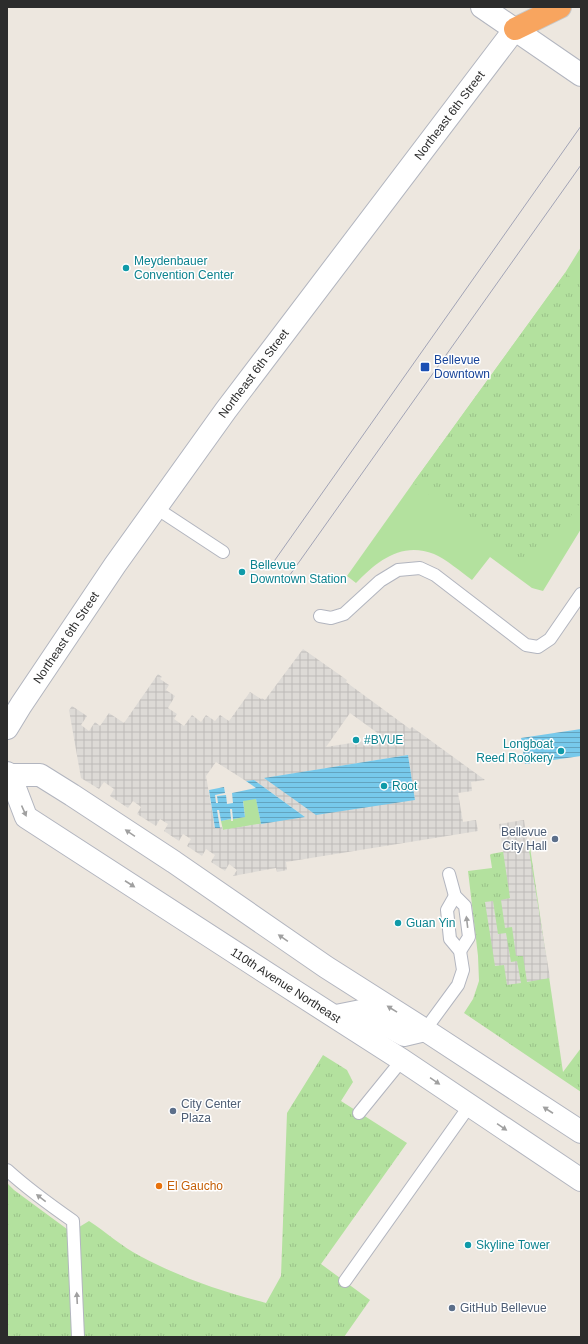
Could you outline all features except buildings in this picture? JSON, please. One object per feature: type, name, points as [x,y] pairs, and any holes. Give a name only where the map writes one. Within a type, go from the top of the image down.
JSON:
[{"type":"highway","points":[[515,29],[525,7]]},
{"type":"highway","points":[[515,29],[560,7]]},
{"type":"street","points":[[482,7],[581,75]]},
{"type":"street","name":"Northeast 6th Street","points":[[7,728],[115,565],[230,404],[515,29]]},
{"type":"street","name":"110th Avenue Northeast","points":[[581,1132],[326,967],[174,862],[40,775],[8,774],[26,817],[336,1016],[581,1180]]},
{"type":"street","points":[[336,1016],[361,1011],[404,1035],[425,1030]]},
{"type":"lane","points":[[156,508],[223,552]]},
{"type":"lane","points":[[320,616],[331,618],[344,614],[380,581],[398,570],[420,568],[435,575],[526,646],[538,646],[550,639],[581,594]]},
{"type":"lane","points":[[449,874],[455,896],[465,906],[469,937],[460,951]]},
{"type":"lane","points":[[425,1030],[458,985],[463,970],[460,951],[450,938],[447,910],[455,896]]},
{"type":"lane","points":[[359,1113],[402,1060]]},
{"type":"lane","points":[[345,1281],[470,1105]]},
{"type":"lane","points":[[7,1170],[41,1199],[73,1220],[78,1337]]},
{"type":"green space","points":[[581,247],[581,529],[543,591],[532,588],[490,557],[472,580],[439,556],[422,551],[411,550],[391,555],[381,561],[356,583],[347,576],[565,273]]},
{"type":"green space","points":[[565,273],[581,285],[581,502],[546,550],[529,557],[516,557],[413,483]]},
{"type":"green space","points":[[256,798],[261,824],[223,830],[221,821],[231,819],[231,821],[233,821],[233,819],[245,817],[243,800]]},
{"type":"green space","points":[[530,847],[563,1072],[581,1048],[581,1092],[464,1013],[473,999],[479,981],[478,956],[468,871],[492,868],[491,854]]},
{"type":"green space","points":[[323,1055],[347,1070],[353,1082],[341,1101],[407,1143],[321,1264],[370,1300],[344,1337],[7,1337],[7,1183],[14,1190],[71,1232],[89,1221],[133,1252],[170,1271],[234,1294],[266,1303],[281,1276],[287,1113]]},
{"type":"shaded area","points":[[303,649],[347,680],[346,682],[410,729],[412,727],[485,780],[471,782],[472,791],[458,793],[463,822],[476,820],[478,831],[286,862],[287,870],[277,872],[276,868],[233,876],[237,870],[229,864],[225,871],[211,862],[215,855],[206,849],[202,856],[187,846],[191,839],[183,834],[179,841],[164,831],[168,824],[160,819],[156,826],[137,814],[141,807],[133,801],[128,808],[110,796],[114,789],[104,782],[99,789],[81,778],[69,710],[72,706],[87,716],[81,725],[89,731],[95,722],[100,726],[109,713],[124,723],[158,674],[162,677],[160,679],[169,685],[166,690],[175,696],[168,708],[177,714],[174,719],[184,726],[192,715],[201,722],[206,715],[215,721],[220,715],[229,721],[250,692],[265,700]],"holes":[[[350,713],[383,738],[326,747]],[[408,755],[415,800],[264,779]],[[216,762],[246,781],[254,780],[304,816],[223,830],[222,827],[215,828],[206,776]]]},
{"type":"shaded area","points":[[524,820],[550,978],[527,982],[523,956],[516,956],[512,927],[505,928],[501,900],[510,898],[499,824]]},
{"type":"shaded area","points":[[493,901],[498,934],[506,933],[511,962],[517,961],[521,983],[507,985],[504,965],[495,966],[485,902]]},
{"type":"water","points":[[581,729],[581,756],[525,764],[521,738]]},
{"type":"water","points":[[408,755],[415,800],[316,815],[264,778]]},
{"type":"water","points":[[254,780],[305,817],[261,824],[256,799],[243,801],[245,817],[233,819],[232,809],[230,809],[231,819],[221,821],[219,810],[217,810],[220,828],[215,828],[209,790],[224,787],[225,793],[215,795],[216,803],[218,803],[217,796],[226,795],[227,804],[233,803],[232,793],[256,788],[246,781]]},
{"type":"tram line","points":[[270,567],[581,126]]},
{"type":"tram line","points":[[287,579],[581,165]]},
{"type":"place","name":"Meydenbauer Convention Center","points":[[126,268]]},
{"type":"place","name":"Bellevue Downtown","points":[[425,367]]},
{"type":"place","name":"Bellevue Downtown Station","points":[[242,572]]},
{"type":"place","name":"#BVUE","points":[[356,740]]},
{"type":"place","name":"Longboat Reed Rookery","points":[[561,751]]},
{"type":"place","name":"Root","points":[[384,786]]},
{"type":"place","name":"Bellevue City Hall","points":[[555,839]]},
{"type":"place","name":"Guan Yin","points":[[398,923]]},
{"type":"place","name":"City Center Plaza","points":[[173,1111]]},
{"type":"place","name":"El Gaucho","points":[[159,1186]]},
{"type":"place","name":"Skyline Tower","points":[[468,1245]]},
{"type":"place","name":"GitHub Bellevue","points":[[452,1308]]}]
